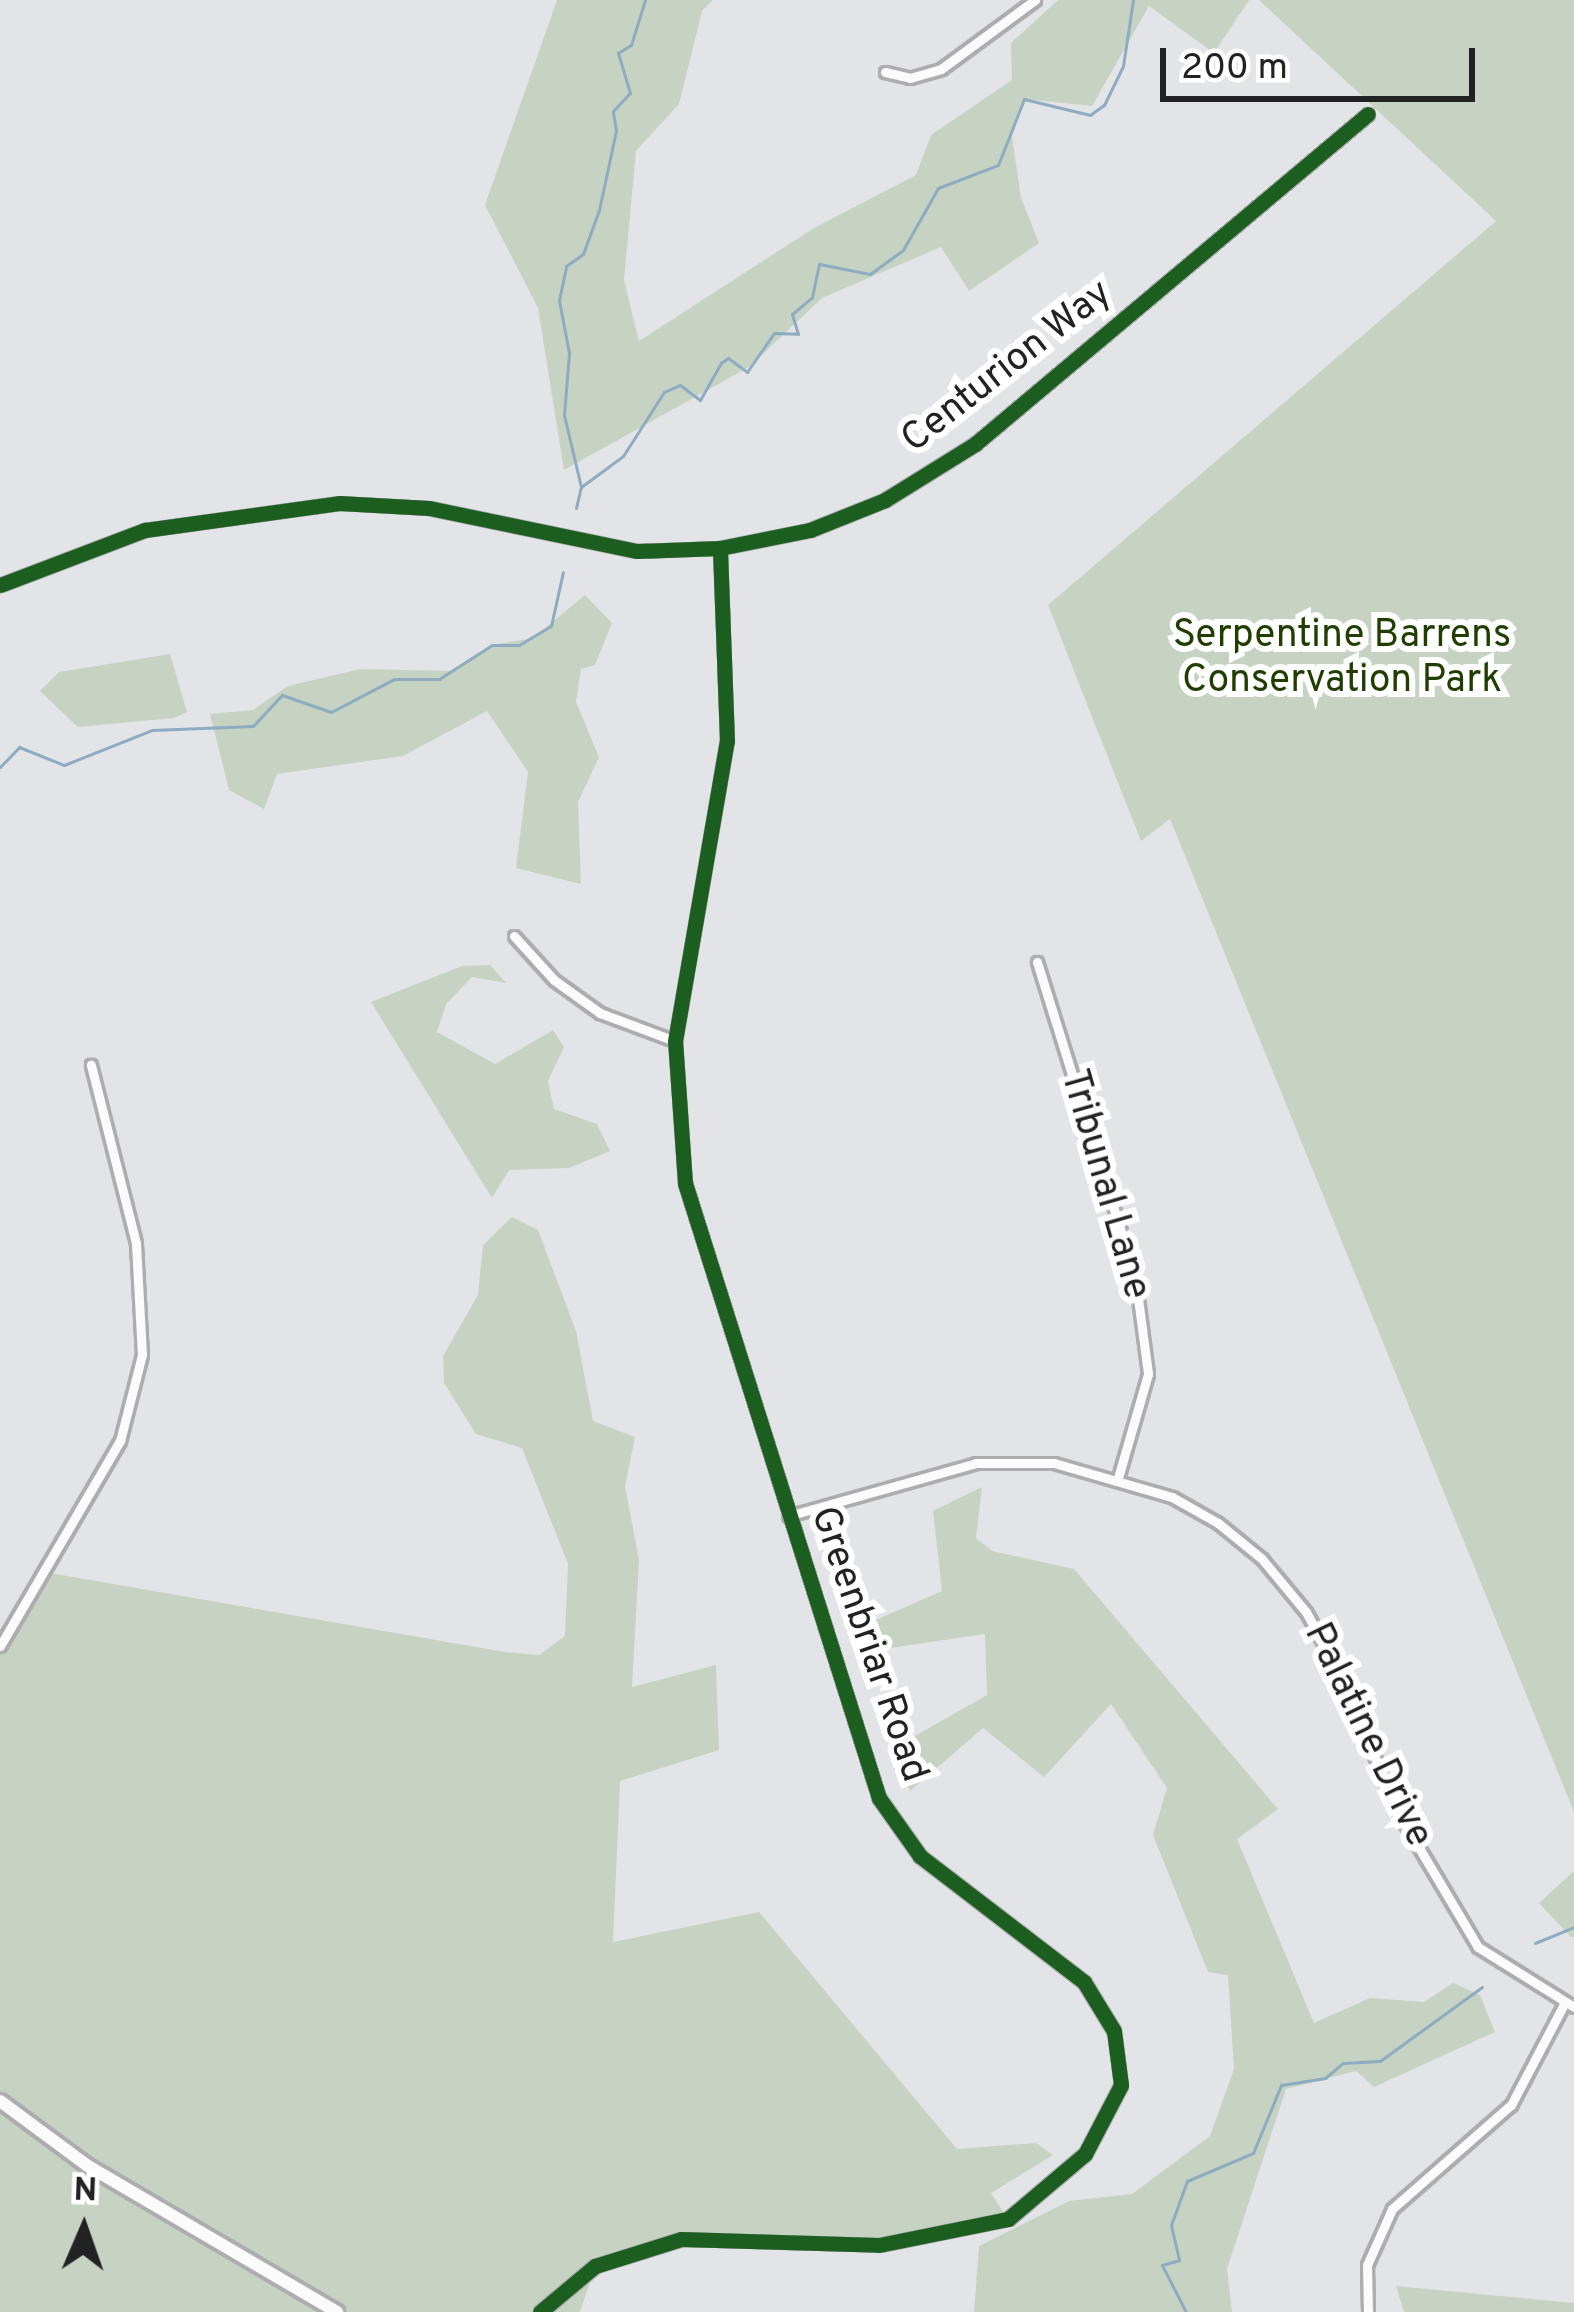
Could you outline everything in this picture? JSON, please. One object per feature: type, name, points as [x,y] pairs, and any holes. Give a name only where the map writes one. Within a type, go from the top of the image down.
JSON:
[{"type":"main road","points":[[0,2101],[88,2166],[337,2312]]},
{"type":"street","points":[[886,72],[910,78],[941,69],[1035,0]]},
{"type":"street","name":"Centurion Way","points":[[0,585],[145,530],[339,503],[429,508],[619,549],[720,548],[848,517],[942,468],[1368,114]]},
{"type":"street","name":"Greenbriar Road","points":[[540,2312],[595,2266],[681,2239],[879,2245],[1007,2219],[1085,2154],[1121,2085],[1114,2031],[1084,1982],[920,1856],[879,1798],[685,1183],[675,1041],[727,741],[720,548]]},
{"type":"street","points":[[514,936],[600,1013],[675,1041]]},
{"type":"street","name":"Tribunal Lane","points":[[1037,962],[1135,1276],[1148,1374],[1118,1478]]},
{"type":"street","points":[[0,1646],[120,1442],[142,1355],[136,1244],[91,1065]]},
{"type":"street","name":"Palatine Drive","points":[[788,1516],[976,1463],[1066,1464],[1172,1497],[1262,1559],[1306,1612],[1348,1688],[1393,1804],[1478,1947],[1569,2006]]},
{"type":"street","points":[[1368,2312],[1367,2265],[1392,2209],[1511,2105],[1569,2006]]},
{"type":"green space","points":[[557,0],[713,0],[702,11],[679,104],[636,151],[624,280],[639,341],[814,228],[916,175],[931,135],[1012,80],[1011,43],[1058,0],[1249,0],[1214,53],[1149,6],[1092,106],[1024,99],[1012,136],[1021,198],[1039,243],[969,291],[941,247],[822,298],[749,367],[564,470],[538,308],[485,205]]},
{"type":"green space","name":"Serpentine Barrens Conservation Park","points":[[1259,0],[1574,0],[1574,1812],[1170,819],[1141,841],[1048,605],[1496,221]]},
{"type":"green space","points":[[585,595],[612,623],[595,665],[581,669],[576,702],[599,757],[578,802],[581,884],[516,868],[528,772],[487,711],[403,756],[277,774],[264,809],[229,790],[210,714],[253,710],[288,686],[360,669],[456,671],[492,645],[533,638]]},
{"type":"green space","points":[[170,654],[187,712],[174,718],[78,727],[40,691],[59,672]]},
{"type":"green space","points":[[490,965],[506,983],[472,977],[446,1004],[437,1032],[495,1064],[553,1030],[564,1047],[548,1081],[554,1109],[597,1124],[610,1151],[569,1168],[509,1170],[492,1198],[371,1002],[462,966]]},
{"type":"green space","points":[[512,1217],[538,1230],[576,1331],[593,1421],[635,1437],[625,1486],[639,1560],[632,1687],[716,1665],[719,1750],[620,1781],[613,1942],[759,1912],[957,2149],[1036,2143],[1053,2155],[991,2193],[1008,2219],[879,2245],[710,2241],[641,2250],[595,2266],[580,2312],[0,2312],[0,1646],[44,1572],[505,1652],[539,1655],[565,1636],[568,1564],[522,1448],[476,1434],[444,1383],[443,1356],[478,1295],[483,1245]]},
{"type":"green space","points":[[982,1487],[976,1538],[992,1551],[1074,1569],[1278,1809],[1237,1839],[1314,2023],[1370,1998],[1424,2002],[1453,1983],[1480,1995],[1495,2032],[1374,2087],[1356,2071],[1286,2089],[1227,2269],[1232,2312],[974,2312],[979,2246],[1069,2201],[1132,2194],[1210,2136],[1234,2069],[1228,1975],[1208,1972],[1153,1835],[1167,1788],[1111,1704],[1044,1777],[983,1728],[910,1791],[892,1749],[987,1695],[985,1634],[876,1650],[869,1623],[942,1591],[933,1511]]},
{"type":"green space","points":[[1574,1871],[1574,1937],[1571,1937],[1539,1903]]},
{"type":"green space","points":[[1396,2286],[1574,2303],[1574,2312],[1404,2312]]},
{"type":"waterway","points":[[576,508],[581,487],[564,415],[569,353],[559,300],[566,266],[583,254],[599,210],[616,131],[613,111],[630,93],[618,53],[631,45],[645,0]]},
{"type":"waterway","points":[[581,487],[623,456],[664,392],[680,385],[700,400],[728,358],[747,372],[774,333],[798,334],[792,314],[812,297],[819,264],[870,274],[903,250],[938,188],[998,165],[1024,99],[1090,115],[1104,105],[1123,66],[1133,0]]},
{"type":"waterway","points":[[0,767],[19,747],[64,765],[152,730],[253,726],[282,695],[331,712],[394,679],[439,679],[492,645],[519,645],[551,626],[563,572]]},
{"type":"waterway","points":[[1535,1943],[1574,1927]]},
{"type":"waterway","points":[[1186,2312],[1162,2265],[1179,2260],[1171,2225],[1187,2181],[1253,2153],[1281,2085],[1325,2078],[1343,2063],[1380,2061],[1482,1987]]},
{"type":"cycle path","points":[[0,585],[145,530],[339,503],[429,508],[637,551],[720,548],[810,530],[885,500],[975,444],[1368,114]]},
{"type":"cycle path","points":[[540,2312],[595,2266],[681,2239],[879,2245],[1008,2219],[1085,2154],[1121,2085],[1114,2031],[1084,1982],[920,1856],[879,1798],[685,1183],[675,1041],[727,741],[720,548]]}]
